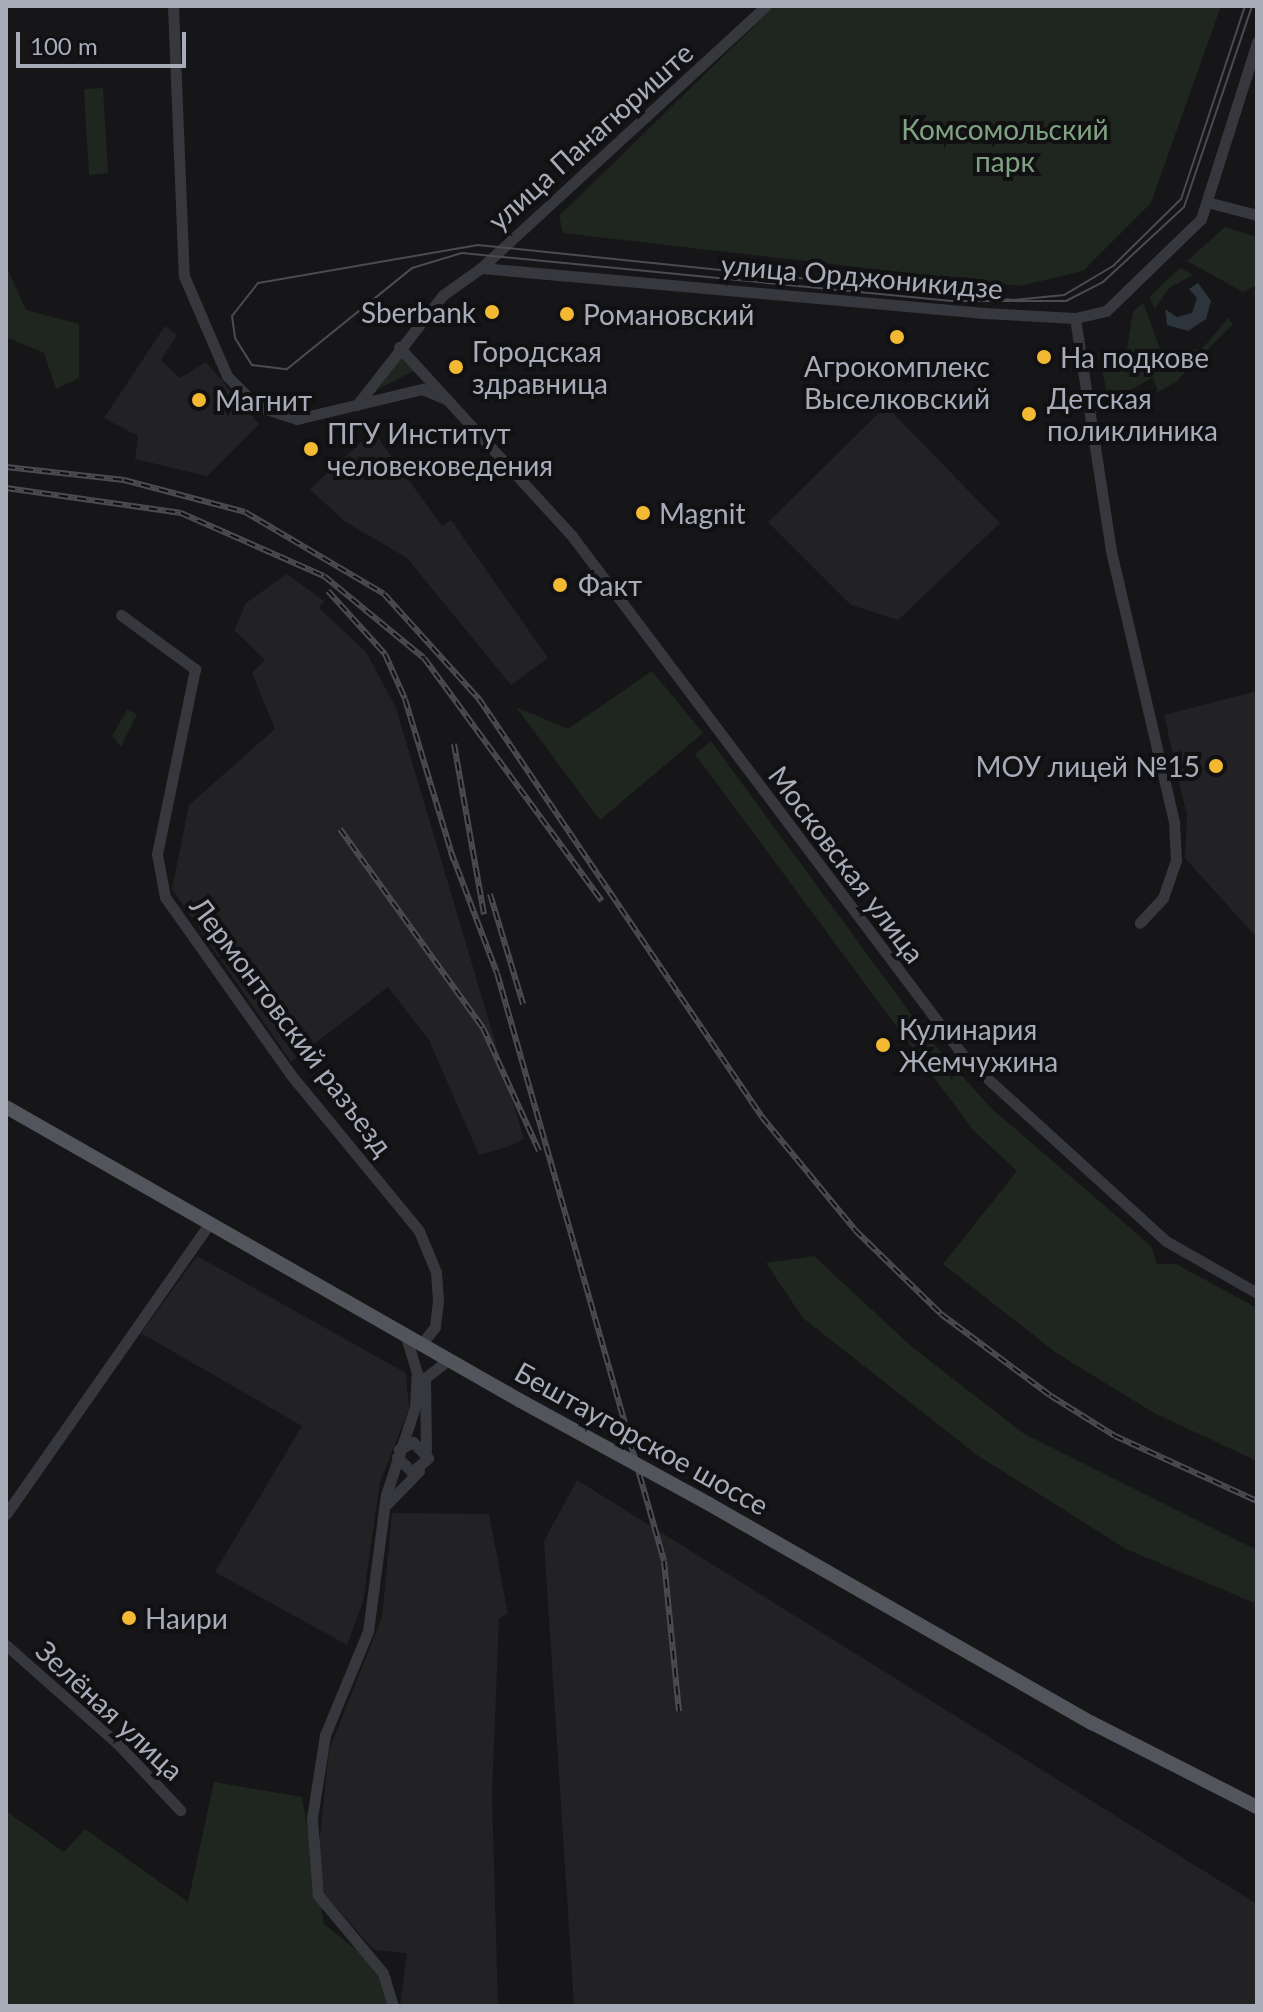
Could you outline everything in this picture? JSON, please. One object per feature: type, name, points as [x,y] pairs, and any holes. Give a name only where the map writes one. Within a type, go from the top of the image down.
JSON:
[{"type":"main road","name":"Бештаугорское шоссе","points":[[6,1107],[208,1225],[709,1504],[1092,1723],[1257,1807]]},
{"type":"street","name":"Московская улица","points":[[173,6],[184,276],[208,345],[236,387],[271,413],[315,418],[422,389],[455,404]]},
{"type":"street","name":"улица Панагюриште","points":[[481,268],[766,6]]},
{"type":"street","name":"улица Орджоникидзе","points":[[481,268],[1075,318],[1124,299],[1183,243],[1207,202],[1257,42]]},
{"type":"street","points":[[1207,202],[1257,215]]},
{"type":"street","points":[[357,405],[399,347],[443,295],[481,268]]},
{"type":"street","points":[[1075,318],[1111,551],[1174,822],[1176,860],[1163,898],[1140,923]]},
{"type":"street","name":"Московская улица","points":[[399,347],[455,404],[572,536],[966,1059],[1166,1241],[1257,1293]]},
{"type":"street","name":"Лермонтовский разъезд","points":[[121,615],[195,669],[157,854],[165,897],[291,1075],[419,1231],[436,1272],[438,1301],[435,1327],[421,1344]]},
{"type":"street","points":[[6,1514],[208,1225]]},
{"type":"street","points":[[393,2006],[383,1973],[318,1895],[312,1849],[315,1777],[368,1631],[384,1512],[417,1373],[406,1336]]},
{"type":"street","points":[[384,1512],[419,1471],[426,1450],[425,1378],[448,1360]]},
{"type":"street","points":[[398,1453],[413,1442],[426,1450]]},
{"type":"street","points":[[398,1453],[404,1470],[419,1471]]},
{"type":"street","name":"Зелёная улица","points":[[6,1645],[118,1744],[180,1810]]},
{"type":"shaded area","points":[[1198,283],[1211,301],[1206,319],[1188,331],[1167,325],[1165,309],[1177,317],[1192,313],[1197,298],[1189,289]]},
{"type":"shaded area","points":[[165,326],[177,335],[161,360],[180,378],[206,362],[259,424],[207,476],[135,459],[138,436],[104,418]]},
{"type":"shaded area","points":[[886,406],[1000,523],[898,620],[851,605],[768,522]]},
{"type":"shaded area","points":[[373,431],[442,526],[451,520],[548,658],[511,685],[407,558],[344,521],[310,489]]},
{"type":"shaded area","points":[[287,574],[324,601],[319,608],[366,652],[396,708],[524,1139],[504,1148],[479,1155],[429,1040],[388,987],[291,1062],[172,889],[189,805],[275,729],[252,673],[265,660],[234,630],[246,603]]},
{"type":"shaded area","name":"МОУ лицей №15","points":[[1257,691],[1257,938],[1185,858],[1187,816],[1164,715]]},
{"type":"shaded area","points":[[197,1256],[406,1373],[409,1409],[380,1482],[363,1602],[347,1645],[215,1572],[302,1426],[141,1333]]},
{"type":"shaded area","points":[[577,1480],[1257,1904],[1257,2006],[574,2006],[544,1541]]},
{"type":"shaded area","points":[[392,1513],[489,1514],[508,1614],[499,1618],[492,1793],[498,2006],[400,2006],[407,1953],[374,1950],[325,1895],[318,1854],[329,1750],[382,1617]]},
{"type":"green space","name":"Комсомольский парк","points":[[775,6],[1221,6],[1151,203],[1083,271],[1020,286],[563,233],[559,216]]},
{"type":"green space","points":[[103,88],[108,173],[89,175],[84,89]]},
{"type":"green space","points":[[1225,227],[1257,237],[1257,285],[1243,292],[1187,261]]},
{"type":"green space","points":[[6,266],[26,310],[79,324],[79,378],[56,389],[44,353],[6,337]]},
{"type":"green space","points":[[1180,268],[1193,275],[1169,288],[1155,309],[1149,297]]},
{"type":"green space","points":[[1143,303],[1162,354],[1202,349],[1228,318],[1233,324],[1176,382],[1158,392],[1153,377],[1109,402],[1098,353],[1118,357],[1127,348],[1133,312]]},
{"type":"green space","points":[[402,357],[414,371],[378,389],[399,358]]},
{"type":"green space","points":[[652,671],[703,733],[600,820],[516,707],[568,729]]},
{"type":"green space","points":[[127,710],[137,714],[121,747],[112,736]]},
{"type":"green space","points":[[711,741],[930,1040],[991,1108],[1151,1246],[1157,1264],[1176,1264],[1257,1308],[1257,1461],[1154,1413],[1055,1352],[943,1264],[1017,1171],[973,1130],[695,754]]},
{"type":"green space","points":[[814,1256],[912,1347],[1023,1433],[1257,1550],[1257,1604],[1126,1549],[977,1455],[803,1318],[766,1263]]},
{"type":"green space","points":[[214,1782],[302,1797],[324,1924],[392,1978],[386,2006],[6,2006],[6,1811],[64,1852],[85,1829],[188,1902]]},
{"type":"tram line","points":[[1245,6],[1181,199],[1113,266],[1064,295],[1013,300],[478,245],[258,283],[232,316],[235,338],[252,365],[287,369],[412,268],[462,253],[952,301],[1066,301],[1103,282],[1184,207],[1252,6]]},
{"type":"railway","points":[[6,467],[124,480],[245,512],[384,594],[479,699],[762,1117],[855,1230],[941,1314],[1051,1396],[1115,1436],[1257,1501]]},
{"type":"railway","points":[[6,488],[181,513],[324,576],[424,658],[602,901]]},
{"type":"railway","points":[[328,591],[385,654],[405,699],[454,861]]},
{"type":"railway","points":[[454,744],[484,914]]},
{"type":"railway","points":[[340,829],[483,1028],[539,1151]]},
{"type":"railway","points":[[451,852],[497,973],[664,1561],[679,1711]]},
{"type":"railway","points":[[490,894],[523,1004]]},
{"type":"place","name":"Sberbank","points":[[492,312]]},
{"type":"place","name":"Романовский","points":[[567,314]]},
{"type":"place","name":"Агрокомплекс Выселковский","points":[[897,337]]},
{"type":"place","name":"На подкове","points":[[1044,357]]},
{"type":"place","name":"Городская здравница","points":[[456,367]]},
{"type":"place","name":"Магнит","points":[[199,400]]},
{"type":"place","name":"Детская поликлиника","points":[[1029,414]]},
{"type":"place","name":"ПГУ Институт человековедения","points":[[311,449]]},
{"type":"place","name":"Magnit","points":[[643,513]]},
{"type":"place","name":"Факт","points":[[560,585]]},
{"type":"place","name":"МОУ лицей №15","points":[[1216,766]]},
{"type":"place","name":"Кулинария Жемчужина","points":[[883,1045]]},
{"type":"place","name":"Наири","points":[[129,1618]]}]
